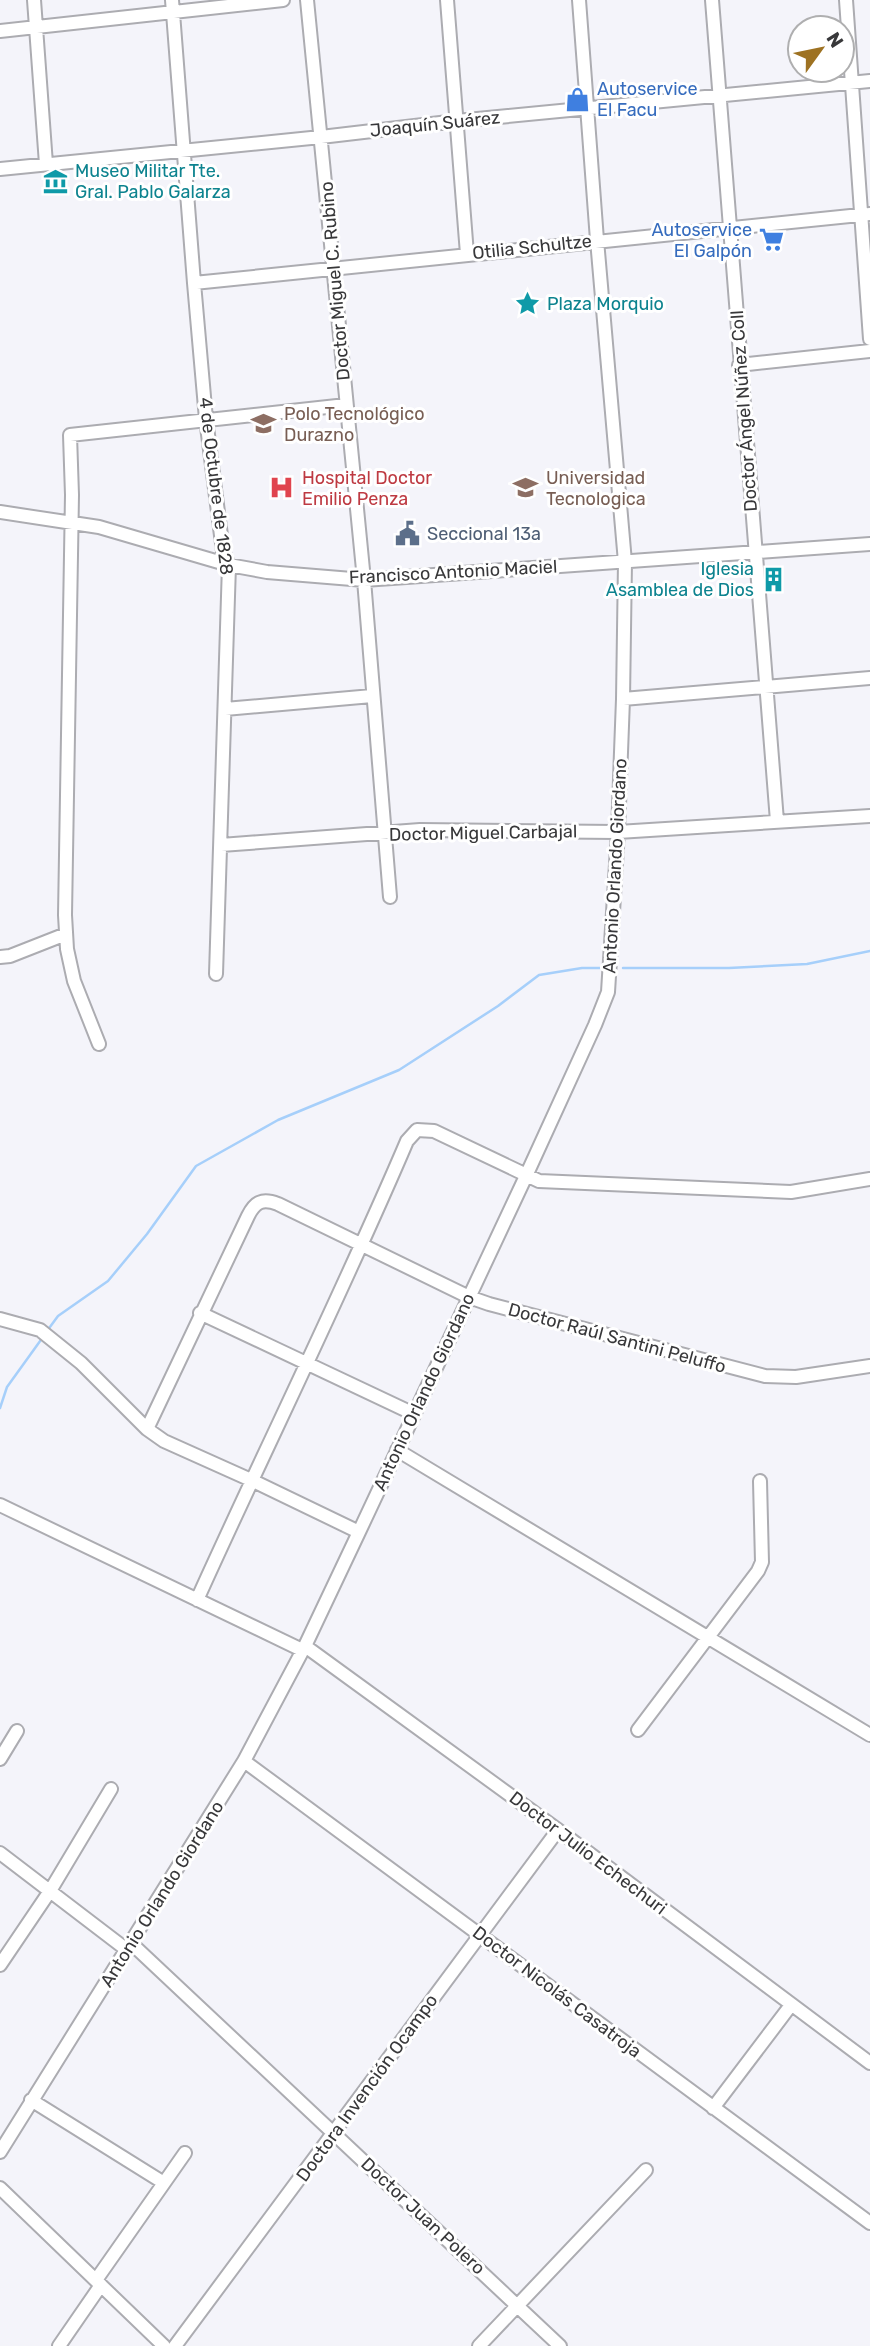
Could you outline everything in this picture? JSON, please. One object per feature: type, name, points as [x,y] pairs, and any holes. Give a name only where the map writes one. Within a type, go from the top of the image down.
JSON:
[{"type":"street","points":[[34,0],[46,164]]},
{"type":"street","points":[[0,31],[173,6],[283,0]]},
{"type":"street","name":"Doctor Miguel C. Rubino","points":[[307,0],[364,580],[390,897]]},
{"type":"street","points":[[447,0],[467,254]]},
{"type":"street","name":"Antonio Orlando Giordano","points":[[0,2152],[244,1761],[359,1532],[526,1176],[608,992],[618,832],[625,562],[579,0]]},
{"type":"street","name":"Doctor Ángel Núñez Coll","points":[[712,0],[777,821]]},
{"type":"street","name":"4 de Octubre de 1828","points":[[173,6],[206,419],[223,551],[229,565],[216,974]]},
{"type":"street","name":"Joaquín Suárez","points":[[0,169],[842,84]]},
{"type":"street","points":[[852,84],[866,214],[870,339]]},
{"type":"street","name":"Otilia Schultze","points":[[194,283],[866,214]]},
{"type":"street","points":[[739,365],[870,351]]},
{"type":"street","points":[[99,1044],[74,981],[66,934],[72,495],[70,435],[346,405]]},
{"type":"street","name":"Francisco Antonio Maciel","points":[[0,512],[99,527],[229,565],[278,573],[364,580],[870,544]]},
{"type":"street","points":[[623,699],[870,678]]},
{"type":"street","points":[[225,709],[372,696]]},
{"type":"street","name":"Doctor Miguel Carbajal","points":[[221,845],[420,830],[618,832],[870,816]]},
{"type":"street","points":[[0,957],[10,956],[66,934]]},
{"type":"street","points":[[197,1600],[362,1245],[407,1141],[417,1130],[434,1131],[539,1181],[791,1192],[870,1179]]},
{"type":"street","name":"Doctor Raúl Santini Peluffo","points":[[200,1313],[248,1216],[260,1201],[278,1204],[469,1297],[489,1304],[765,1376],[796,1377],[870,1366]]},
{"type":"street","points":[[146,1429],[200,1313],[414,1413]]},
{"type":"street","points":[[0,1319],[40,1330],[81,1363],[146,1429],[164,1441],[359,1532]]},
{"type":"street","points":[[397,1450],[870,1735]]},
{"type":"street","points":[[638,1730],[758,1571],[762,1562],[760,1481]]},
{"type":"street","name":"Doctor Julio Echechuri","points":[[0,1505],[303,1648],[558,1830],[870,2063]]},
{"type":"street","points":[[0,1759],[17,1731]]},
{"type":"street","name":"Doctor Nicolás Casatroja","points":[[244,1761],[870,2223]]},
{"type":"street","points":[[0,1965],[50,1891],[111,1789]]},
{"type":"street","name":"Doctora Invención Ocampo","points":[[175,2346],[558,1830]]},
{"type":"street","name":"Doctor Juan Polero","points":[[0,1853],[129,1947],[334,2133],[560,2346]]},
{"type":"street","points":[[713,2108],[791,2005]]},
{"type":"street","points":[[32,2100],[164,2183]]},
{"type":"street","points":[[59,2346],[185,2152]]},
{"type":"street","points":[[479,2346],[646,2170]]},
{"type":"street","points":[[0,2188],[164,2346]]},
{"type":"waterway","points":[[623,968],[729,968],[807,964],[870,951]]},
{"type":"waterway","points":[[47,1331],[58,1316],[108,1281],[147,1234],[196,1166],[278,1120],[399,1070],[498,1006],[539,975],[582,968],[605,968]]},
{"type":"waterway","points":[[0,1408],[7,1387],[43,1337]]},
{"type":"place","name":"Autoservice El Facu","points":[[577,99]]},
{"type":"place","name":"Museo Militar Tte. Gral. Pablo Galarza","points":[[55,181]]},
{"type":"place","name":"Autoservice El Galpón","points":[[772,240]]},
{"type":"place","name":"Plaza Morquio","points":[[527,304]]},
{"type":"place","name":"Polo Tecnológico Durazno","points":[[264,424]]},
{"type":"place","name":"Hospital Doctor Emilio Penza","points":[[282,488]]},
{"type":"place","name":"Universidad Tecnologica","points":[[526,488]]},
{"type":"place","name":"Seccional 13a","points":[[407,534]]},
{"type":"place","name":"Iglesia Asamblea de Dios","points":[[774,579]]}]
